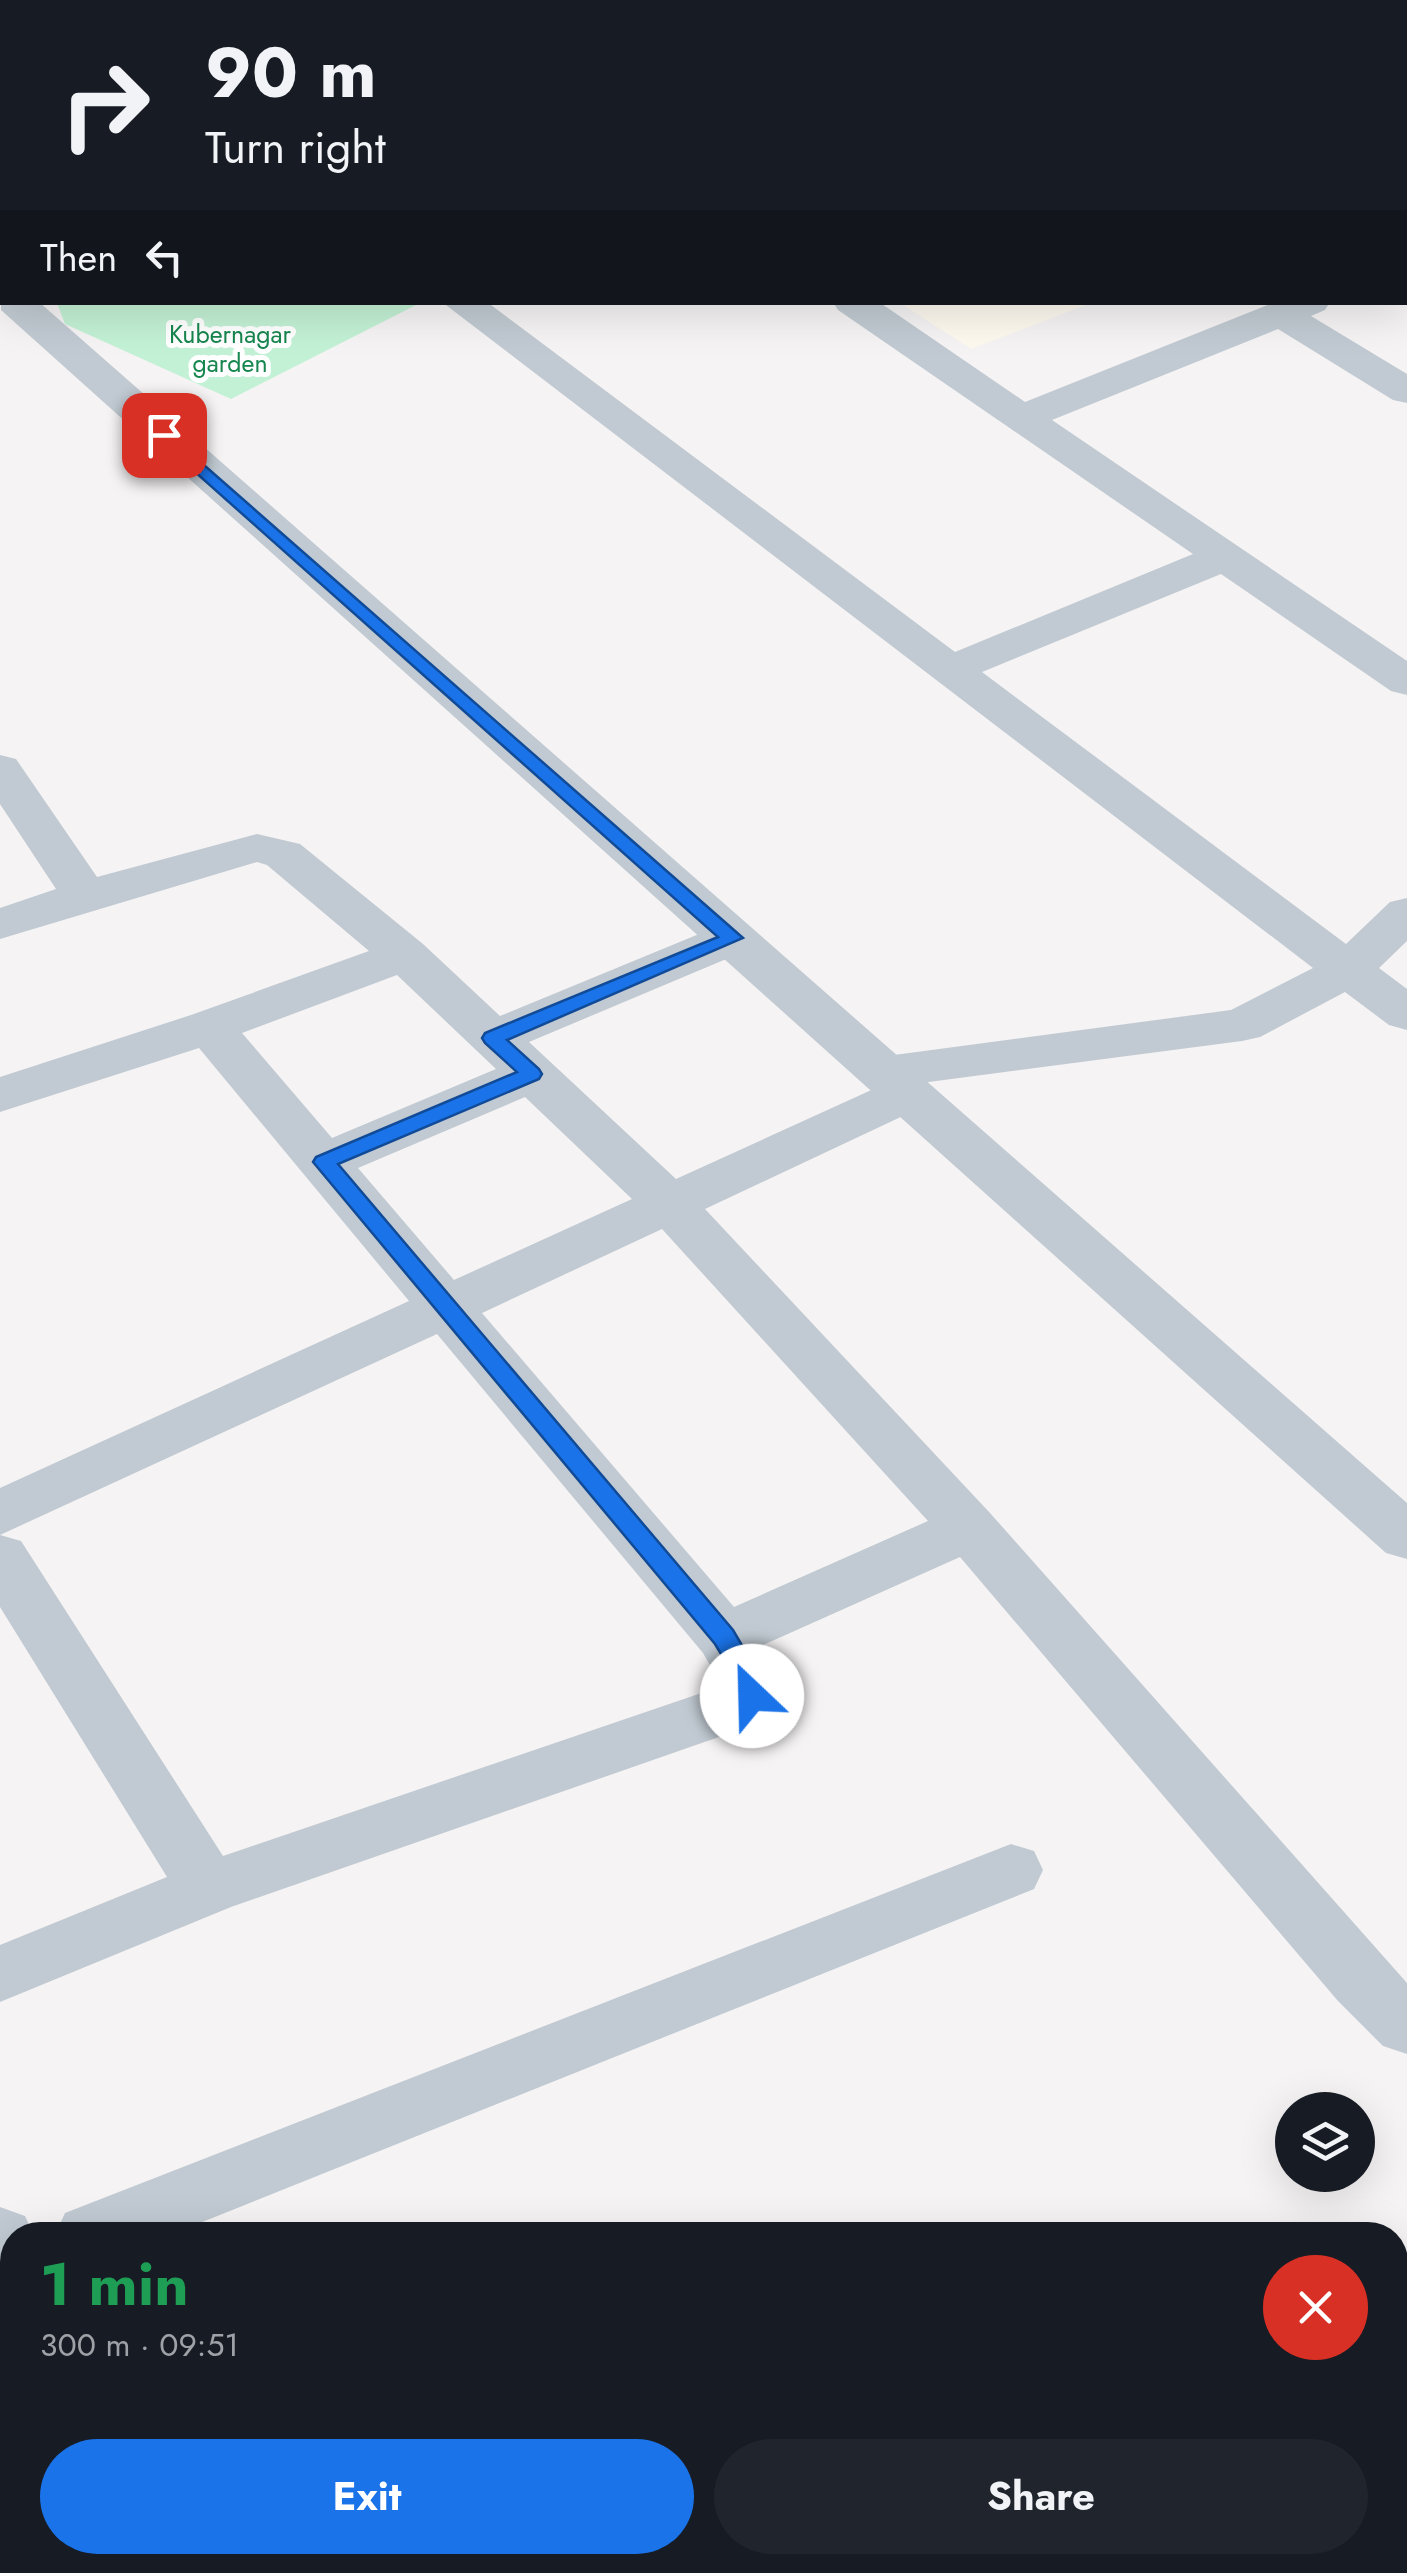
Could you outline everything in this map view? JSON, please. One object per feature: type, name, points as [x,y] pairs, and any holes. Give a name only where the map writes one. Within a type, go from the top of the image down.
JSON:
[{"type":"street","points":[[18,305],[1407,1537]]},
{"type":"street","points":[[465,305],[1404,1009]]},
{"type":"street","points":[[856,305],[1407,681]]},
{"type":"street","points":[[1019,418],[1295,308],[1407,391]]},
{"type":"street","points":[[950,670],[1224,557]]},
{"type":"street","points":[[0,769],[85,896]]},
{"type":"street","points":[[0,924],[246,850],[283,854],[405,955],[668,1202],[968,1528],[1361,1981],[1407,2026]]},
{"type":"street","points":[[0,1514],[668,1202],[893,1083],[1242,1025],[1348,970],[1407,912]]},
{"type":"street","points":[[324,1162],[732,938]]},
{"type":"street","points":[[0,1094],[209,1027],[405,955]]},
{"type":"street","points":[[0,1974],[208,1888],[744,1704],[752,1696],[754,1686],[724,1637],[209,1027]]},
{"type":"street","points":[[724,1637],[968,1528]]},
{"type":"street","points":[[0,1557],[208,1888]]},
{"type":"street","points":[[147,2222],[1012,1870]]},
{"type":"shaded area","points":[[903,305],[1086,305],[971,349]]},
{"type":"green space","name":"Kubernagar garden","points":[[58,305],[416,305],[231,399],[65,324]]},
{"type":"route","points":[[164,435],[732,938],[493,1038],[532,1074],[324,1162],[724,1637],[754,1686],[752,1696]]}]
